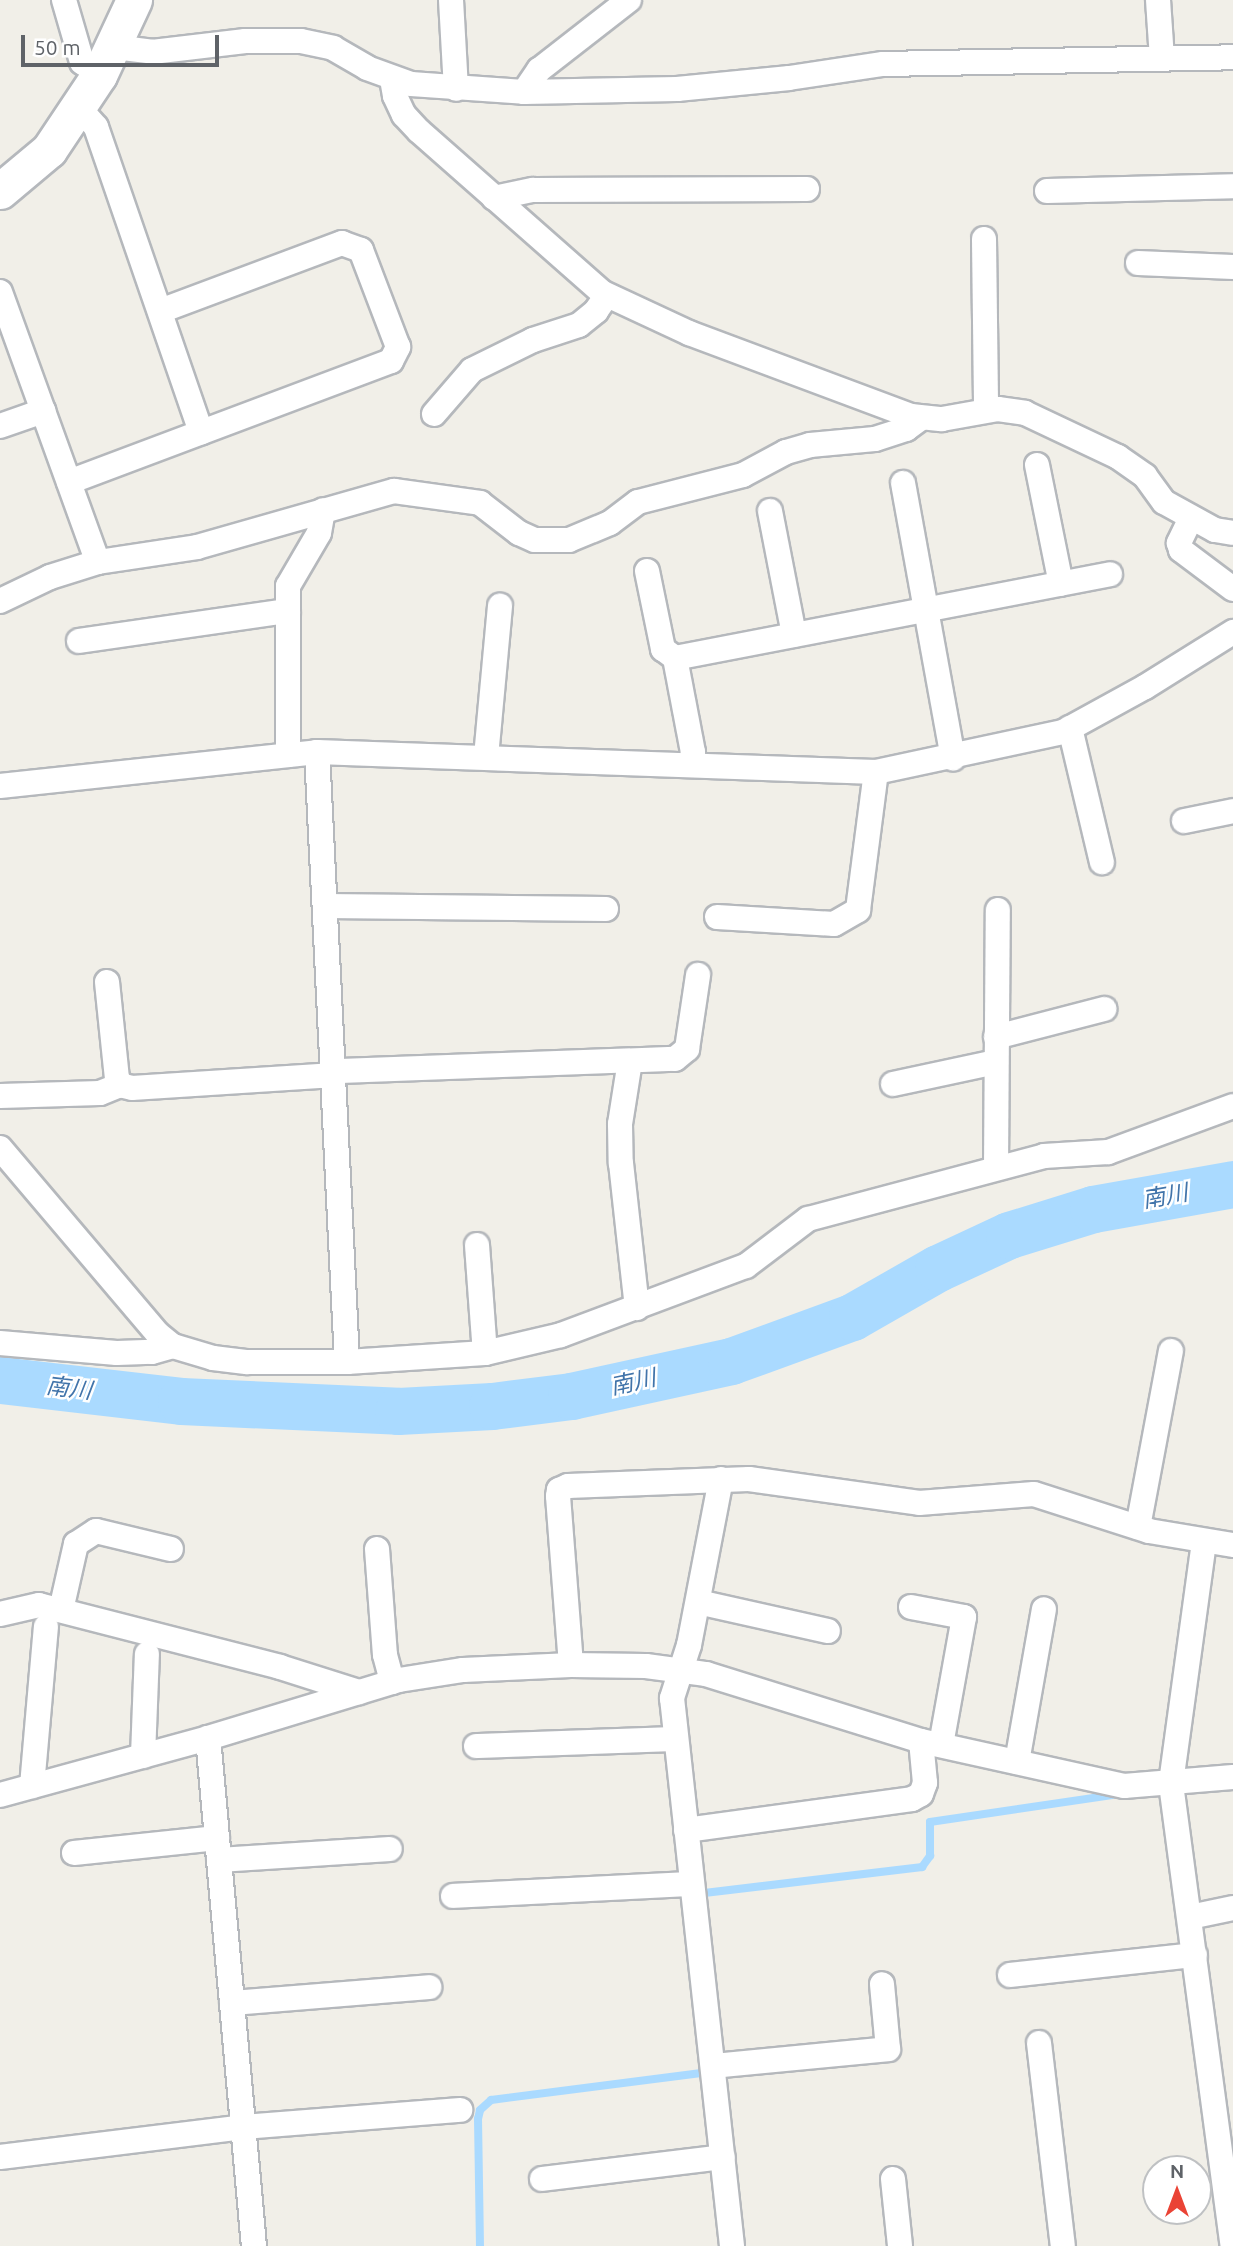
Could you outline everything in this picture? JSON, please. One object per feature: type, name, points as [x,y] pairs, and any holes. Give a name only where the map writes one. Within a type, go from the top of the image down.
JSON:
[{"type":"main road","points":[[0,191],[49,150],[107,61],[134,0]]},
{"type":"street","points":[[64,0],[82,62],[257,41],[317,43],[333,48],[393,79],[427,87],[456,89],[524,92],[677,89],[789,78],[883,64],[1233,57]]},
{"type":"street","points":[[451,0],[456,89]]},
{"type":"street","points":[[524,92],[538,70],[629,0]]},
{"type":"street","points":[[1158,0],[1162,58]]},
{"type":"street","points":[[393,79],[395,96],[404,114],[443,155],[588,282],[607,295],[689,333],[902,414],[942,419],[998,409],[1026,413],[1118,457],[1145,476],[1164,502],[1191,518],[1223,533],[1233,533]]},
{"type":"street","points":[[79,107],[96,127],[201,432]]},
{"type":"street","points":[[1047,191],[1233,186]]},
{"type":"street","points":[[494,198],[533,190],[807,189]]},
{"type":"street","points":[[984,239],[986,411]]},
{"type":"street","points":[[69,482],[391,361],[398,347],[361,250],[342,243],[160,311]]},
{"type":"street","points":[[1138,263],[1233,267]]},
{"type":"street","points":[[0,292],[98,562]]},
{"type":"street","points":[[434,414],[472,370],[533,340],[579,325],[596,311],[607,295]]},
{"type":"street","points":[[0,426],[43,411]]},
{"type":"street","points":[[0,601],[50,577],[98,562],[197,547],[394,491],[480,503],[519,533],[535,540],[569,540],[610,523],[638,502],[743,475],[786,452],[810,445],[875,439],[906,429],[921,418]]},
{"type":"street","points":[[1037,465],[1061,584]]},
{"type":"street","points":[[902,483],[953,758]]},
{"type":"street","points":[[288,755],[288,586],[320,533],[323,510]]},
{"type":"street","points":[[771,511],[794,635]]},
{"type":"street","points":[[1191,518],[1179,543],[1181,550],[1233,589]]},
{"type":"street","points":[[647,571],[663,649],[676,658],[693,752],[691,764]]},
{"type":"street","points":[[676,658],[1110,574]]},
{"type":"street","points":[[486,757],[500,606]]},
{"type":"street","points":[[79,641],[288,611]]},
{"type":"street","points":[[0,786],[317,752],[876,772],[953,758],[1070,728],[1145,687],[1233,632]]},
{"type":"street","points":[[1070,728],[1102,862]]},
{"type":"street","points":[[317,752],[347,1362]]},
{"type":"street","points":[[717,916],[834,924],[858,909],[876,772]]},
{"type":"street","points":[[1184,821],[1233,811]]},
{"type":"street","points":[[326,906],[606,909]]},
{"type":"street","points":[[996,1168],[998,909]]},
{"type":"street","points":[[0,1096],[100,1093],[120,1085],[132,1088],[331,1075],[340,1071],[675,1059],[687,1049],[698,975]]},
{"type":"street","points":[[107,982],[116,1072],[120,1085]]},
{"type":"street","points":[[996,1037],[1104,1009]]},
{"type":"street","points":[[630,1060],[620,1116],[621,1163],[637,1308]]},
{"type":"street","points":[[893,1084],[996,1062]]},
{"type":"street","points":[[0,1148],[158,1334],[173,1346],[229,1361],[347,1362],[485,1353],[561,1335],[746,1266],[807,1219],[1044,1156],[1108,1152],[1233,1106]]},
{"type":"street","points":[[477,1245],[485,1353]]},
{"type":"street","points":[[0,1343],[117,1353],[152,1352],[173,1346]]},
{"type":"street","points":[[1138,1527],[1171,1351]]},
{"type":"street","points":[[721,1479],[690,1645],[672,1698],[732,2246]]},
{"type":"street","points":[[571,1665],[559,1490],[568,1486],[749,1479],[919,1503],[1034,1494],[1138,1527],[1204,1542],[1233,1545]]},
{"type":"street","points":[[32,1786],[54,1618],[76,1544],[96,1531],[171,1549]]},
{"type":"street","points":[[1204,1542],[1171,1784],[1195,1955],[1224,2103],[1233,2246]]},
{"type":"street","points":[[377,1549],[385,1655],[392,1682]]},
{"type":"street","points":[[698,1602],[828,1631]]},
{"type":"street","points":[[0,1614],[39,1605],[54,1618],[280,1667],[359,1692]]},
{"type":"street","points":[[686,1830],[912,1799],[921,1794],[931,1743],[964,1617],[911,1607]]},
{"type":"street","points":[[1017,1762],[1044,1609]]},
{"type":"street","points":[[143,1756],[147,1654]]},
{"type":"street","points":[[0,1795],[208,1738],[392,1682],[463,1670],[571,1665],[646,1666],[706,1674],[931,1743],[1124,1786],[1233,1777]]},
{"type":"street","points":[[208,1738],[254,2246]]},
{"type":"street","points":[[476,1746],[676,1739]]},
{"type":"street","points":[[74,1853],[218,1849],[390,1849]]},
{"type":"street","points":[[453,1896],[692,1884]]},
{"type":"street","points":[[1190,1917],[1233,1908]]},
{"type":"street","points":[[1010,1975],[1195,1955]]},
{"type":"street","points":[[713,2066],[888,2049],[882,1984]]},
{"type":"street","points":[[232,2003],[429,1987]]},
{"type":"street","points":[[1040,2043],[1063,2246]]},
{"type":"street","points":[[0,2157],[243,2127],[460,2110]]},
{"type":"street","points":[[542,2179],[723,2157]]},
{"type":"street","points":[[893,2179],[900,2246]]},
{"type":"waterway","name":"南川","points":[[0,1380],[181,1401],[398,1411],[492,1406],[571,1396],[731,1361],[852,1317],[938,1268],[1009,1235],[1093,1209],[1233,1184]]},
{"type":"waterway","points":[[696,1894],[922,1867],[930,1856],[930,1822],[1119,1794]]},
{"type":"waterway","points":[[480,2246],[478,2119],[480,2110],[491,2100],[703,2073],[702,2064]]}]
